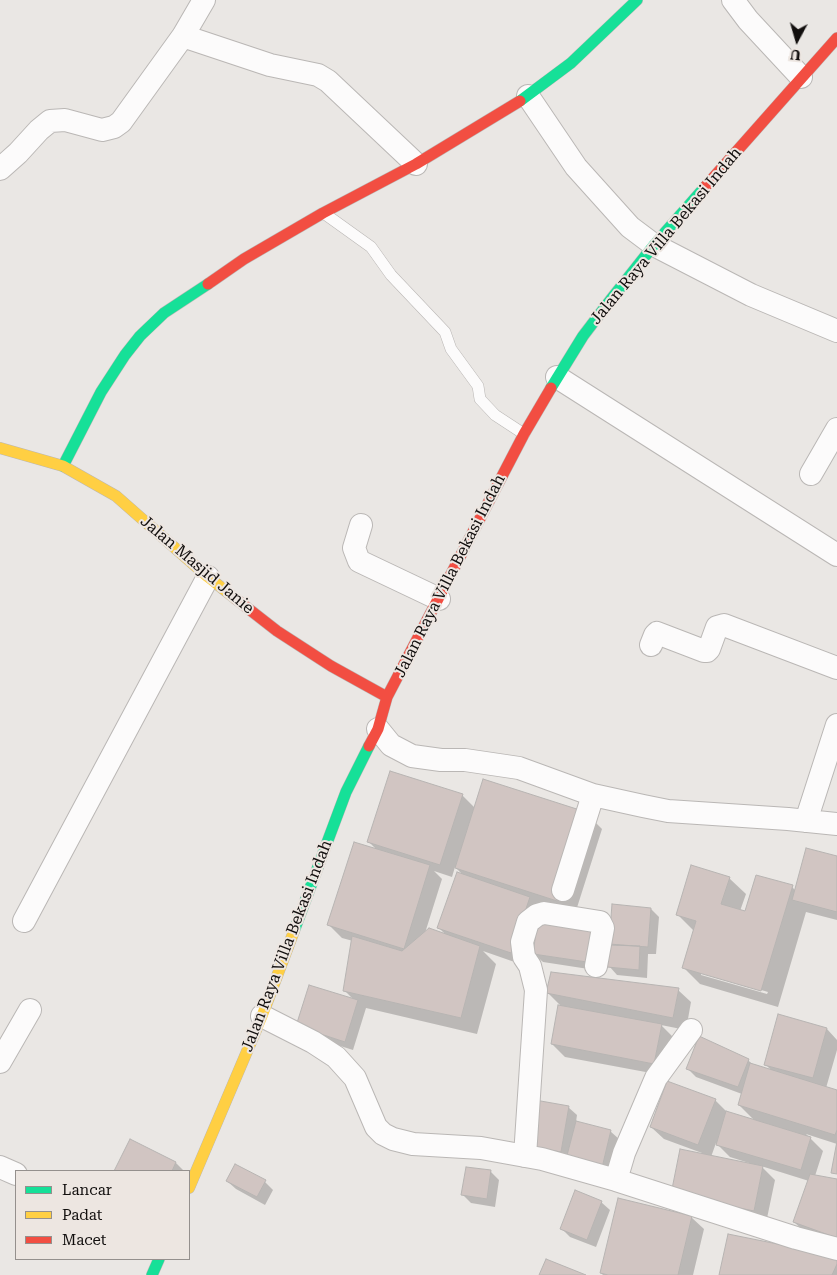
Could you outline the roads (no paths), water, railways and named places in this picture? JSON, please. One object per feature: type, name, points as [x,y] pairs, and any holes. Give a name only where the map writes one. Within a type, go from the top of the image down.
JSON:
[{"type":"main road","points":[[63,466],[101,392],[124,356],[140,336],[164,313],[244,259],[323,213],[416,164],[528,96],[571,63],[637,0]]},
{"type":"main road","name":"Jalan Raya Villa Bekasi Indah","points":[[190,1186],[262,1016],[346,792],[378,729],[387,697],[524,434],[583,336],[654,246],[837,38]]},
{"type":"main road","name":"Jalan Masjid Janie","points":[[0,448],[63,466],[116,496],[208,577],[277,631],[331,666],[387,697]]},
{"type":"main road","points":[[152,1275],[159,1260]]},
{"type":"street","points":[[0,169],[50,121],[65,120],[102,130],[114,127],[121,122],[184,36],[204,0]]},
{"type":"street","points":[[733,0],[748,20],[801,77]]},
{"type":"street","points":[[184,36],[270,65],[318,75],[328,81],[416,164]]},
{"type":"street","points":[[528,96],[576,167],[630,227],[654,246],[751,295],[837,331]]},
{"type":"street","points":[[557,377],[837,556]]},
{"type":"street","points":[[811,474],[837,430]]},
{"type":"street","points":[[361,525],[354,548],[358,561],[439,599]]},
{"type":"street","points":[[24,921],[208,577]]},
{"type":"street","points":[[650,645],[657,633],[704,651],[709,649],[717,627],[724,626],[837,668]]},
{"type":"street","points":[[806,821],[837,725]]},
{"type":"street","points":[[378,729],[390,745],[412,756],[441,760],[465,760],[519,768],[593,795],[668,810],[837,824]]},
{"type":"street","points":[[562,890],[593,795]]},
{"type":"street","points":[[525,1156],[536,990],[530,966],[524,957],[522,942],[528,922],[536,915],[544,913],[600,922],[603,928],[596,966]]},
{"type":"street","points":[[0,1062],[30,1010]]},
{"type":"street","points":[[262,1016],[313,1042],[336,1057],[355,1078],[376,1127],[383,1134],[393,1139],[413,1144],[481,1148],[542,1158],[796,1238],[837,1249]]},
{"type":"street","points":[[616,1180],[624,1153],[656,1078],[691,1030]]},
{"type":"street","points":[[0,1166],[15,1174]]},
{"type":"lane","points":[[323,213],[371,247],[391,274],[445,332],[451,349],[478,386],[480,399],[495,415],[524,434]]}]
